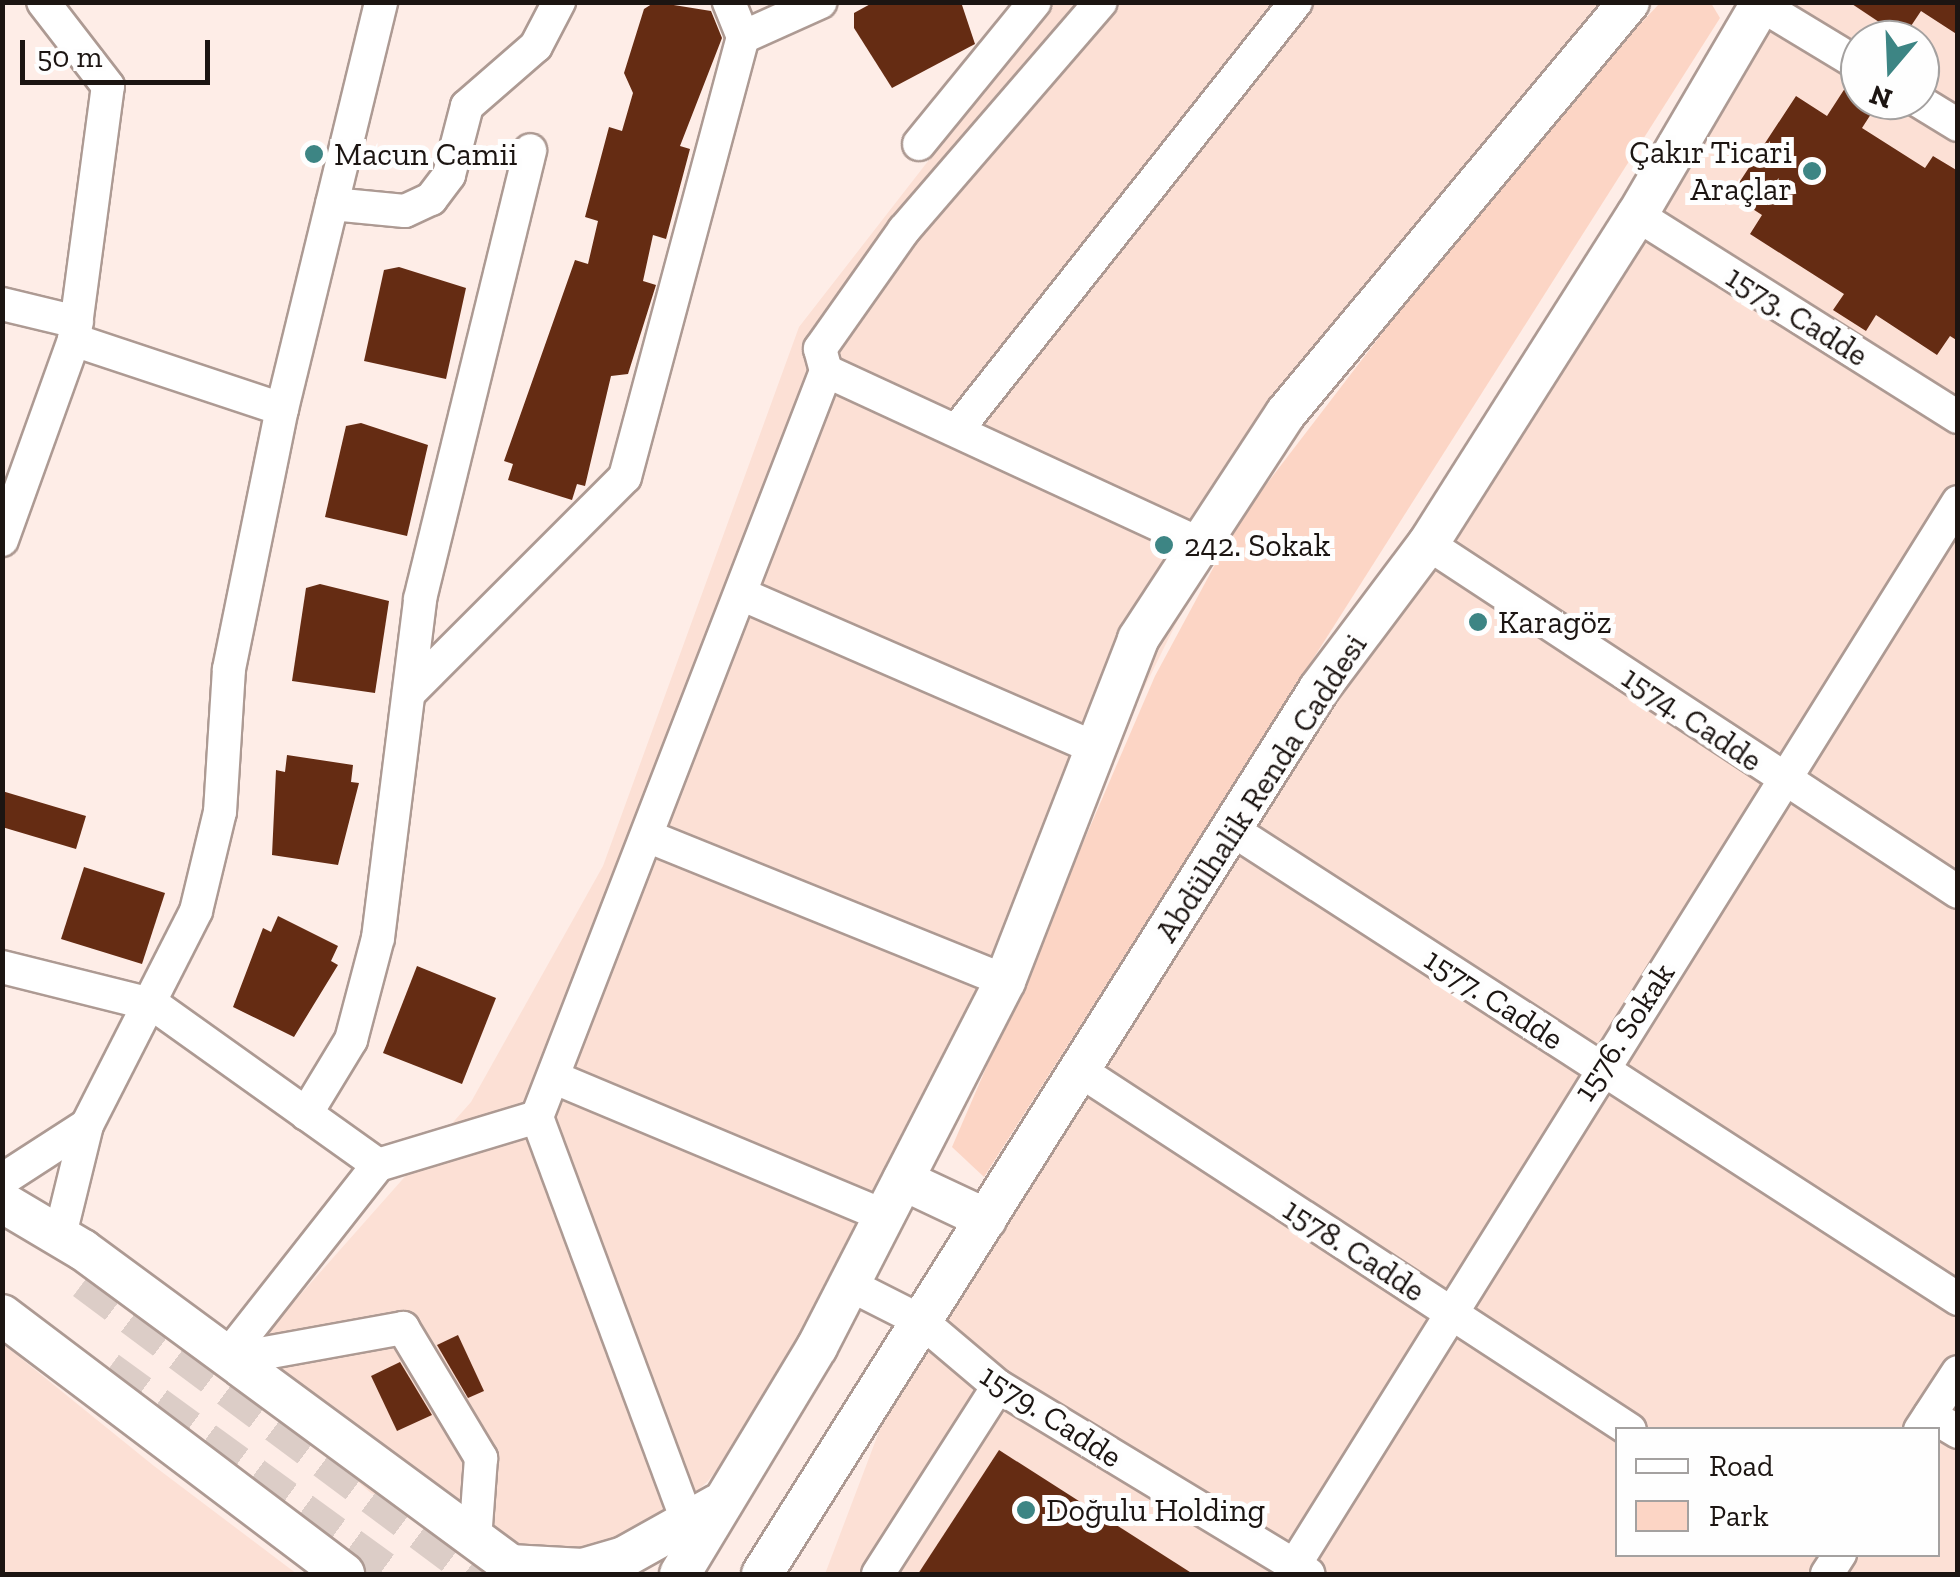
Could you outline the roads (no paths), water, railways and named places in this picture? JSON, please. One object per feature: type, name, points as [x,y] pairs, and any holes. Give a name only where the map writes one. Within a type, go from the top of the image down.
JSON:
[{"type":"main road","points":[[680,1574],[848,1284],[1005,982],[1138,639],[1286,412],[1628,2]]},
{"type":"main road","name":"Abdülhalik Renda Caddesi","points":[[762,1574],[1232,828],[1428,544],[1637,215],[1760,3]]},
{"type":"main road","points":[[903,1180],[986,1219]]},
{"type":"main road","points":[[2,1202],[60,1235],[516,1570],[584,1569],[688,1524],[725,1501]]},
{"type":"main road","points":[[2,1217],[86,1280]]},
{"type":"main road","points":[[2,1292],[56,1333]]},
{"type":"main road","points":[[2,1315],[344,1574]]},
{"type":"main road","points":[[786,1574],[798,1517]]},
{"type":"street","points":[[2,540],[75,331],[108,86],[42,2]]},
{"type":"street","points":[[60,1235],[88,1125],[154,1005],[196,911],[220,812],[229,669],[282,409],[381,2]]},
{"type":"street","points":[[332,204],[405,212],[431,199],[448,175],[468,106],[536,46],[559,2]]},
{"type":"street","points":[[408,693],[625,477],[743,37],[730,2]]},
{"type":"street","points":[[743,37],[821,2]]},
{"type":"street","points":[[919,144],[1035,2]]},
{"type":"street","points":[[688,1524],[537,1117],[826,371],[820,349],[904,230],[1101,2]]},
{"type":"street","points":[[957,430],[1296,2]]},
{"type":"street","points":[[1760,3],[1840,53]]},
{"type":"street","points":[[306,1114],[351,1040],[378,938],[420,599],[530,150]]},
{"type":"street","name":"1573. Cadde","points":[[1637,215],[1958,418]]},
{"type":"street","points":[[2,304],[282,409]]},
{"type":"street","points":[[826,371],[1200,544]]},
{"type":"street","name":"1576. Sokak","points":[[1302,1570],[1446,1310],[1785,782],[1958,502]]},
{"type":"street","name":"1574. Cadde","points":[[1428,544],[1785,782],[1958,892]]},
{"type":"street","points":[[741,594],[1096,748]]},
{"type":"street","name":"1577. Cadde","points":[[1232,828],[1958,1299]]},
{"type":"street","points":[[648,836],[1005,982]]},
{"type":"street","points":[[2,966],[154,1005],[378,1165]]},
{"type":"street","name":"1578. Cadde","points":[[1079,1070],[1625,1427]]},
{"type":"street","points":[[554,1078],[883,1214]]},
{"type":"street","points":[[230,1358],[378,1165],[537,1117]]},
{"type":"street","points":[[2,1180],[88,1125]]},
{"type":"street","name":"1579. Cadde","points":[[848,1284],[921,1321],[998,1386],[1302,1570]]},
{"type":"street","points":[[230,1358],[402,1328],[481,1458],[475,1539]]},
{"type":"street","points":[[1936,1425],[1958,1372]]},
{"type":"street","points":[[878,1574],[998,1386]]},
{"type":"tunnel","points":[[85,1280],[480,1574]]},
{"type":"tunnel","points":[[107,1371],[386,1574]]},
{"type":"place","name":"Macun Camii","points":[[314,154]]},
{"type":"place","name":"Çakır Ticari Araçlar","points":[[1812,171]]},
{"type":"place","name":"242. Sokak","points":[[1164,545]]},
{"type":"place","name":"Karagöz","points":[[1478,622]]},
{"type":"place","name":"Doğulu Holding","points":[[1026,1510]]}]
